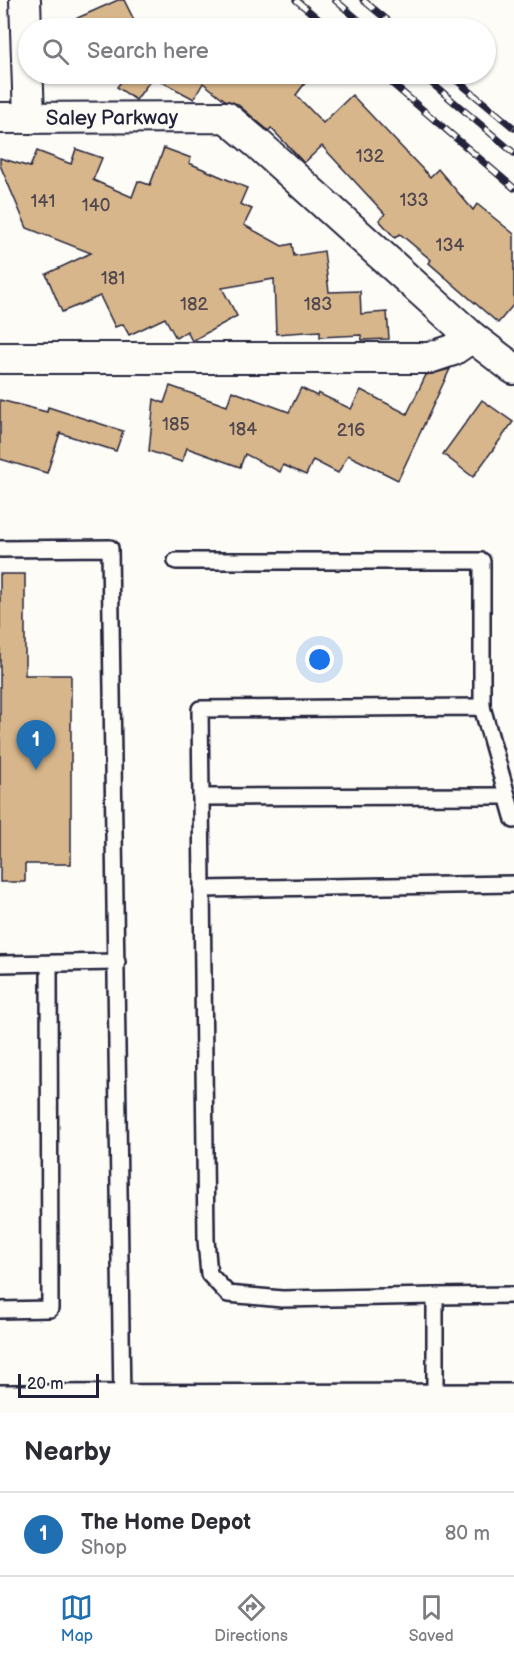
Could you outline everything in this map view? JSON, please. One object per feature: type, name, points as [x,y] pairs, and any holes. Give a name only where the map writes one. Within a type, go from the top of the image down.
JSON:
[{"type":"street","points":[[25,0],[26,18]]},
{"type":"street","points":[[28,84],[29,118]]},
{"type":"street","name":"Saley Parkway","points":[[0,118],[226,117],[472,337]]},
{"type":"street","points":[[0,358],[429,358],[453,350],[472,337],[514,369]]},
{"type":"street","points":[[0,1402],[122,1402],[311,1408],[514,1401]]},
{"type":"lane","points":[[0,549],[110,548],[122,1402]]},
{"type":"lane","points":[[176,561],[482,561],[482,707],[514,820]]},
{"type":"lane","points":[[482,707],[200,709],[206,1240],[209,1274],[228,1294],[282,1299],[514,1295]]},
{"type":"lane","points":[[201,797],[507,796]]},
{"type":"lane","points":[[202,889],[514,884]]},
{"type":"lane","points":[[0,964],[117,962]]},
{"type":"lane","points":[[0,1310],[50,1309],[49,964]]},
{"type":"lane","points":[[435,1296],[435,1402]]},
{"type":"building","points":[[118,0],[124,0],[133,18],[78,18]]},
{"type":"building","points":[[119,84],[148,84],[136,100],[117,87]]},
{"type":"building","points":[[166,84],[202,84],[194,99]]},
{"type":"building","points":[[204,84],[304,84],[296,95],[323,123],[352,95],[430,177],[438,169],[473,210],[477,204],[514,234],[514,304],[498,323],[429,263],[431,260],[400,234],[395,238],[379,220],[385,214],[322,146],[304,163],[271,128],[269,131],[237,104],[225,100]]},
{"type":"building","points":[[164,148],[191,158],[189,163],[247,188],[240,204],[252,209],[244,225],[282,246],[292,244],[294,256],[324,251],[329,292],[360,291],[361,314],[387,312],[389,339],[362,340],[361,335],[320,337],[320,331],[276,334],[274,279],[222,288],[237,316],[192,341],[187,331],[176,338],[165,318],[129,335],[123,324],[115,327],[100,296],[62,312],[46,274],[91,253],[27,228],[0,165],[0,158],[30,167],[37,151],[71,164],[76,149],[102,158],[93,180],[132,197],[138,181],[150,185]]},
{"type":"building","points":[[450,369],[398,480],[348,455],[338,473],[313,460],[306,475],[283,465],[280,472],[245,454],[240,467],[187,448],[182,462],[149,451],[154,399],[164,403],[170,386],[227,406],[232,391],[289,412],[301,388],[317,396],[318,393],[351,409],[361,390],[407,414],[426,375]]},
{"type":"building","points":[[0,400],[47,412],[48,407],[123,431],[116,451],[60,433],[47,473],[0,459]]},
{"type":"building","points":[[482,400],[513,422],[473,477],[443,454]]},
{"type":"building","points":[[0,574],[25,574],[25,675],[71,675],[71,864],[25,864],[25,882],[0,882]]},
{"type":"railway","points":[[296,0],[317,18]]},
{"type":"railway","points":[[335,0],[356,18]]},
{"type":"railway","points":[[363,0],[385,18]]},
{"type":"railway","points":[[393,84],[514,188]]},
{"type":"railway","points":[[433,84],[514,153]]},
{"type":"railway","points":[[461,84],[514,128]]},
{"type":"place","name":"The Home Depot","points":[[36,770]]}]
